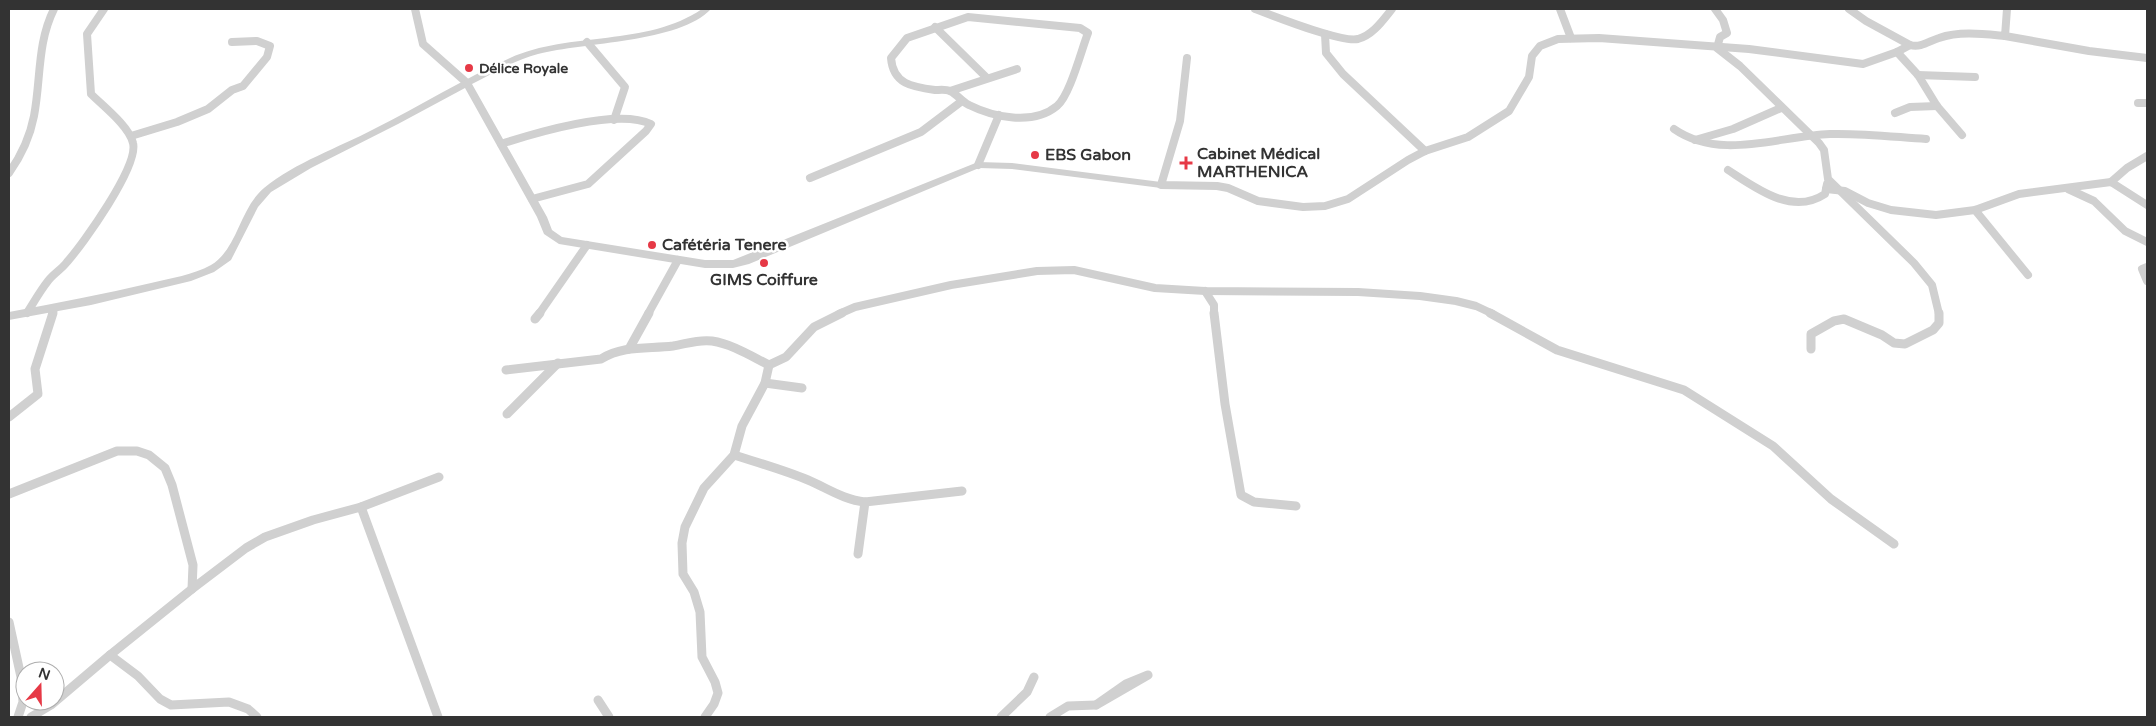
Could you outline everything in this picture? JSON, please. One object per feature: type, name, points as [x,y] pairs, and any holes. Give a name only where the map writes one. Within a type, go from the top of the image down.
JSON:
[{"type":"street","points":[[9,173],[22,152],[33,120],[39,50],[44,29],[54,9]]},
{"type":"street","points":[[27,313],[49,279],[66,264],[101,217],[115,194],[133,155],[134,144],[132,136],[90,94],[87,34],[104,9]]},
{"type":"street","points":[[415,9],[423,44],[467,83],[532,199],[548,232],[552,236],[587,245],[719,265],[745,261],[978,164],[1012,166],[1161,185],[1217,186],[1228,188],[1258,200],[1314,207],[1348,199],[1408,160],[1425,151],[1468,137],[1509,111],[1529,77],[1532,56],[1540,46],[1558,39],[1571,38],[1749,49],[1863,64],[1896,52],[1910,44]]},
{"type":"street","points":[[9,316],[54,309],[191,277],[214,267],[226,258],[231,250],[252,206],[271,188],[310,165],[467,83],[527,54],[672,26],[699,17],[707,9]]},
{"type":"street","points":[[1255,9],[1325,34],[1350,40],[1364,38],[1371,34],[1392,9]]},
{"type":"street","points":[[1560,9],[1571,38]]},
{"type":"street","points":[[1715,9],[1723,20],[1727,32],[1720,37],[1717,48]]},
{"type":"street","points":[[1849,9],[1866,21],[1917,47],[1936,37],[1958,33],[2005,36],[2089,52],[2147,58]]},
{"type":"street","points":[[2005,36],[2007,9]]},
{"type":"street","points":[[950,91],[962,101],[999,115],[1027,117],[1044,113],[1057,106],[1065,96],[1087,40],[1088,31],[1080,28],[968,17],[907,38],[900,44],[891,58],[892,69],[901,81],[908,85],[918,88],[950,91],[1017,68]]},
{"type":"street","points":[[935,27],[987,78]]},
{"type":"street","points":[[1325,34],[1326,53],[1343,74],[1425,151]]},
{"type":"street","points":[[132,136],[177,122],[208,109],[232,90],[243,86],[267,57],[270,46],[256,42],[232,42]]},
{"type":"street","points":[[588,42],[625,86],[614,120]]},
{"type":"street","points":[[1717,48],[1740,66],[1781,108],[1813,137],[1824,150],[1828,179],[1822,197],[1812,201],[1785,201],[1775,198],[1728,170]]},
{"type":"street","points":[[1896,52],[1918,75],[1937,106],[1962,135]]},
{"type":"street","points":[[1161,185],[1179,126],[1187,58]]},
{"type":"street","points":[[1918,75],[1975,77]]},
{"type":"street","points":[[810,178],[921,132],[962,101]]},
{"type":"street","points":[[2138,103],[2147,103]]},
{"type":"street","points":[[1895,113],[1910,107],[1937,106]]},
{"type":"street","points":[[1695,140],[1706,135],[1726,131],[1767,112],[1781,108]]},
{"type":"street","points":[[978,164],[999,115]]},
{"type":"street","points":[[501,144],[573,122],[644,121],[649,122],[651,125],[588,184],[532,199]]},
{"type":"street","points":[[1674,128],[1684,136],[1719,145],[1746,146],[1791,137],[1813,137],[1832,134],[1926,139]]},
{"type":"street","points":[[1826,189],[1839,190],[1868,203],[1891,210],[1936,215],[1975,210],[2019,194],[2111,182],[2137,160],[2147,156]]},
{"type":"street","points":[[1811,349],[1811,334],[1834,321],[1844,319],[1900,345],[1921,338],[1933,330],[1939,323],[1939,310],[1932,285],[1896,242],[1828,179]]},
{"type":"street","points":[[2111,182],[2147,206]]},
{"type":"street","points":[[2066,188],[2094,201],[2125,231],[2147,242]]},
{"type":"street","points":[[1975,210],[2028,274]]},
{"type":"street","points":[[535,319],[587,245]]},
{"type":"street","points":[[629,349],[678,260]]},
{"type":"street","points":[[2147,267],[2142,269],[2147,281]]},
{"type":"street","points":[[705,717],[714,704],[718,693],[715,682],[702,657],[700,612],[694,592],[683,574],[682,543],[685,527],[704,488],[734,455],[747,414],[765,383],[769,365],[786,356],[814,327],[854,307],[982,279],[1037,272],[1074,270],[1139,285],[1205,291],[1366,293],[1435,298],[1476,306],[1509,322],[1557,350],[1684,390],[1773,446],[1831,499],[1894,544]]},
{"type":"street","points":[[1205,291],[1214,305],[1214,322],[1223,375],[1225,404],[1241,495],[1254,502],[1296,506]]},
{"type":"street","points":[[9,417],[38,394],[34,369],[54,309]]},
{"type":"street","points":[[506,370],[603,359],[605,355],[629,349],[669,346],[699,339],[728,346],[769,365]]},
{"type":"street","points":[[507,414],[559,363]]},
{"type":"street","points":[[765,383],[802,388]]},
{"type":"street","points":[[9,494],[117,451],[138,450],[144,452],[166,469],[193,565],[192,589]]},
{"type":"street","points":[[734,455],[809,480],[842,498],[865,502],[962,491]]},
{"type":"street","points":[[31,717],[51,705],[110,655],[246,548],[265,537],[313,520],[361,507],[439,477]]},
{"type":"street","points":[[858,554],[865,502]]},
{"type":"street","points":[[361,507],[438,717]]},
{"type":"street","points":[[9,622],[21,677],[23,702],[18,717]]},
{"type":"street","points":[[110,655],[138,676],[168,704],[176,706],[220,701],[233,702],[249,708],[257,717]]},
{"type":"street","points":[[1001,717],[1027,692],[1034,677]]},
{"type":"street","points":[[598,700],[609,717]]},
{"type":"street","points":[[1050,717],[1068,706],[1096,705]]},
{"type":"place","name":"Délice Royale","points":[[469,68]]},
{"type":"place","name":"EBS Gabon","points":[[1035,155]]},
{"type":"place","name":"Cabinet Médical MARTHENICA","points":[[1186,163]]},
{"type":"place","name":"Cafétéria Tenere","points":[[652,245]]},
{"type":"place","name":"GIMS Coiffure","points":[[764,263]]}]
